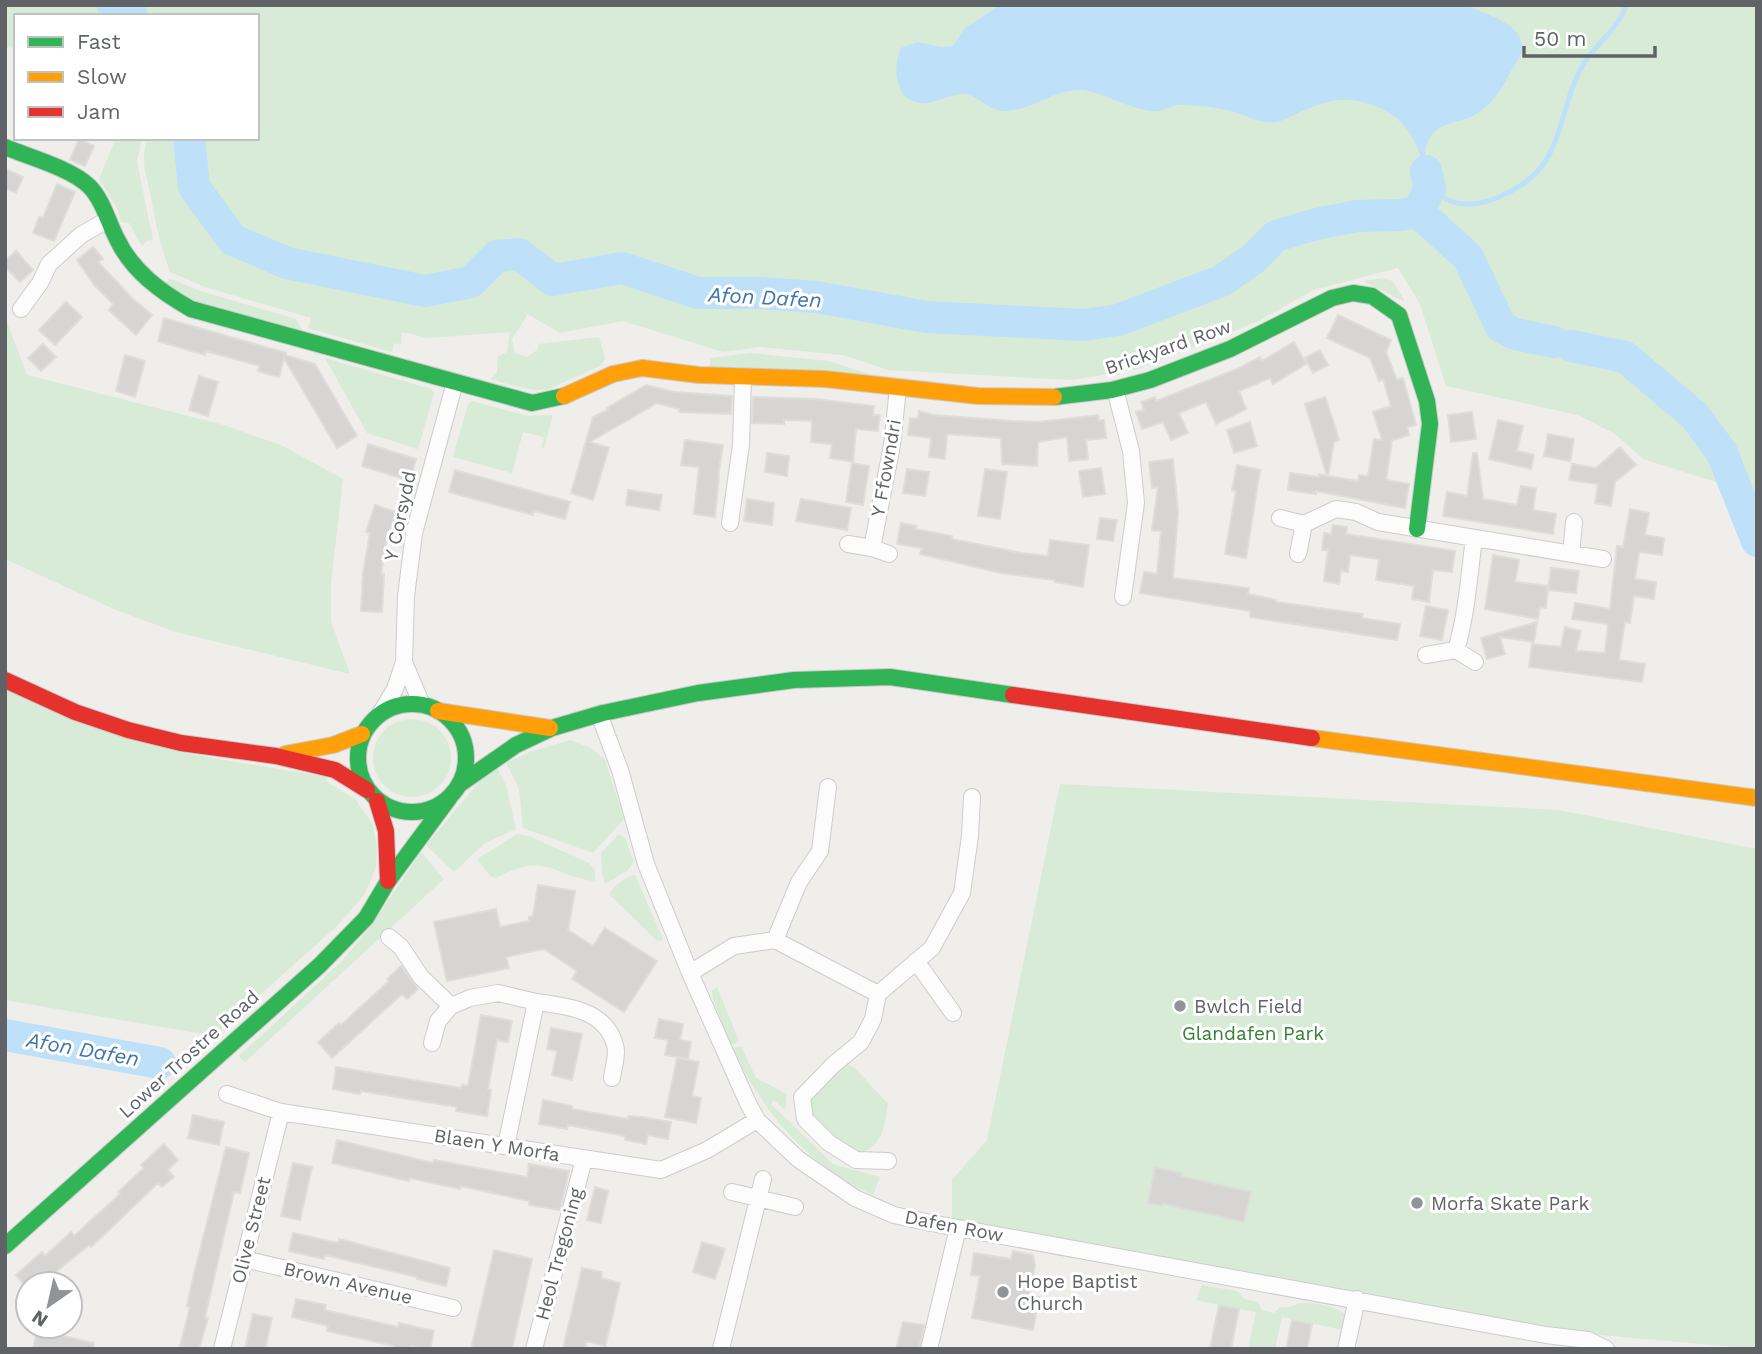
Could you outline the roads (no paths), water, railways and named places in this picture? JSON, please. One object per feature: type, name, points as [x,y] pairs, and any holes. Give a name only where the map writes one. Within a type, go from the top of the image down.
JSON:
[{"type":"main road","points":[[5,147],[88,186],[99,202],[122,250],[167,297],[191,309],[455,382]]},
{"type":"main road","name":"Brickyard Row","points":[[455,382],[532,403],[547,403],[622,370],[645,368],[694,375],[839,381],[981,396],[1063,397],[1115,389],[1231,349],[1338,296],[1361,292],[1392,308],[1399,315],[1427,401],[1430,424],[1417,529]]},
{"type":"main road","points":[[5,680],[75,712],[128,730],[181,743],[276,756],[335,770],[390,808],[405,813],[422,812],[437,807],[496,757],[550,728],[690,692],[833,676],[890,677],[1519,767],[1757,798]]},
{"type":"main road","points":[[372,795],[360,776],[358,747],[362,734],[380,714],[392,707],[422,705],[438,711],[550,728]]},
{"type":"main road","points":[[438,711],[452,721],[461,735],[466,751],[466,768],[455,790]]},
{"type":"main road","points":[[276,756],[333,745],[362,734]]},
{"type":"main road","name":"Lower Trostre Road","points":[[5,1246],[320,964],[366,918],[388,881],[455,790]]},
{"type":"main road","name":"Lower Trostre Road","points":[[372,795],[383,813],[390,841],[388,881]]},
{"type":"street","points":[[21,309],[40,283],[49,264],[80,235],[107,220]]},
{"type":"street","points":[[730,523],[741,445],[743,377]]},
{"type":"street","name":"Y Corsydd","points":[[380,714],[395,689],[404,662],[406,596],[414,533],[455,382]]},
{"type":"street","name":"Y Ffowndri","points":[[872,548],[892,444],[898,388]]},
{"type":"street","points":[[1115,389],[1131,451],[1136,503],[1123,597]]},
{"type":"street","points":[[1280,518],[1304,524],[1336,509],[1356,512],[1378,523],[1602,559]]},
{"type":"street","points":[[1571,554],[1574,522]]},
{"type":"street","points":[[1298,554],[1304,524]]},
{"type":"street","points":[[1456,650],[1467,607],[1474,538]]},
{"type":"street","points":[[848,544],[889,554]]},
{"type":"street","points":[[1426,655],[1456,650],[1475,662]]},
{"type":"street","name":"Y Corsydd","points":[[404,662],[422,705]]},
{"type":"street","name":"Dafen Row","points":[[599,714],[620,770],[646,864],[690,973],[757,1120],[799,1160],[855,1198],[894,1215],[958,1228],[1546,1335],[1588,1340],[1606,1349]]},
{"type":"street","points":[[775,940],[799,882],[820,851],[828,787]]},
{"type":"street","points":[[888,1161],[856,1160],[829,1143],[805,1119],[802,1097],[833,1065],[861,1042],[873,1019],[878,994],[932,948],[962,894],[972,797]]},
{"type":"street","points":[[389,937],[401,947],[421,977],[451,1006]]},
{"type":"street","points":[[690,973],[734,946],[775,940],[878,994]]},
{"type":"street","points":[[916,961],[953,1013]]},
{"type":"street","points":[[432,1042],[439,1021],[451,1006],[470,998],[498,993],[582,1009],[605,1026],[616,1046],[611,1078]]},
{"type":"street","points":[[506,1146],[536,1002]]},
{"type":"street","name":"Blaen Y Morfa","points":[[227,1094],[281,1112],[661,1170],[707,1150],[757,1120]]},
{"type":"street","name":"Olive Street","points":[[222,1349],[281,1112]]},
{"type":"street","name":"Heol Tregoning","points":[[534,1349],[584,1159]]},
{"type":"street","points":[[721,1349],[763,1179]]},
{"type":"street","points":[[732,1192],[796,1207]]},
{"type":"street","points":[[929,1349],[958,1228]]},
{"type":"street","name":"Brown Avenue","points":[[244,1259],[453,1308]]},
{"type":"street","points":[[1346,1349],[1357,1299]]},
{"type":"water","points":[[1000,5],[1465,5],[1510,26],[1521,40],[1522,49],[1504,85],[1487,106],[1470,117],[1439,128],[1429,139],[1425,154],[1426,171],[1418,148],[1401,122],[1384,110],[1351,100],[1324,103],[1281,121],[1270,122],[1202,106],[1178,105],[1161,111],[1149,111],[1082,90],[1062,93],[1016,110],[1006,111],[994,109],[969,95],[922,103],[909,99],[903,93],[896,71],[901,48],[917,42],[941,47],[953,46],[965,28]]},
{"type":"waterway","name":"Afon Dafen","points":[[113,5],[129,14]]},
{"type":"waterway","points":[[1430,188],[1454,202],[1475,204],[1510,192],[1540,169],[1552,149],[1580,70],[1617,23],[1626,5]]},
{"type":"waterway","name":"Afon Dafen","points":[[189,140],[194,187],[233,240],[287,263],[425,291],[471,282],[497,256],[519,254],[553,280],[622,268],[698,293],[760,293],[816,297],[927,317],[1083,325],[1118,320],[1221,281],[1253,259],[1276,236],[1357,216],[1418,212]]},
{"type":"waterway","name":"Afon Dafen","points":[[1426,171],[1430,188],[1418,212],[1468,257],[1501,327],[1515,334],[1554,342]]},
{"type":"waterway","name":"Afon Dafen","points":[[1572,346],[1625,357],[1695,416],[1722,453],[1757,541]]},
{"type":"waterway","name":"Afon Dafen","points":[[5,1035],[160,1063]]},
{"type":"place","name":"Bwlch Field","points":[[1180,1006]]},
{"type":"place","name":"Morfa Skate Park","points":[[1417,1203]]},
{"type":"place","name":"Hope Baptist Church","points":[[1003,1292]]},
{"type":"park label","name":"Glandafen Park","points":[[1253,1033]]}]
